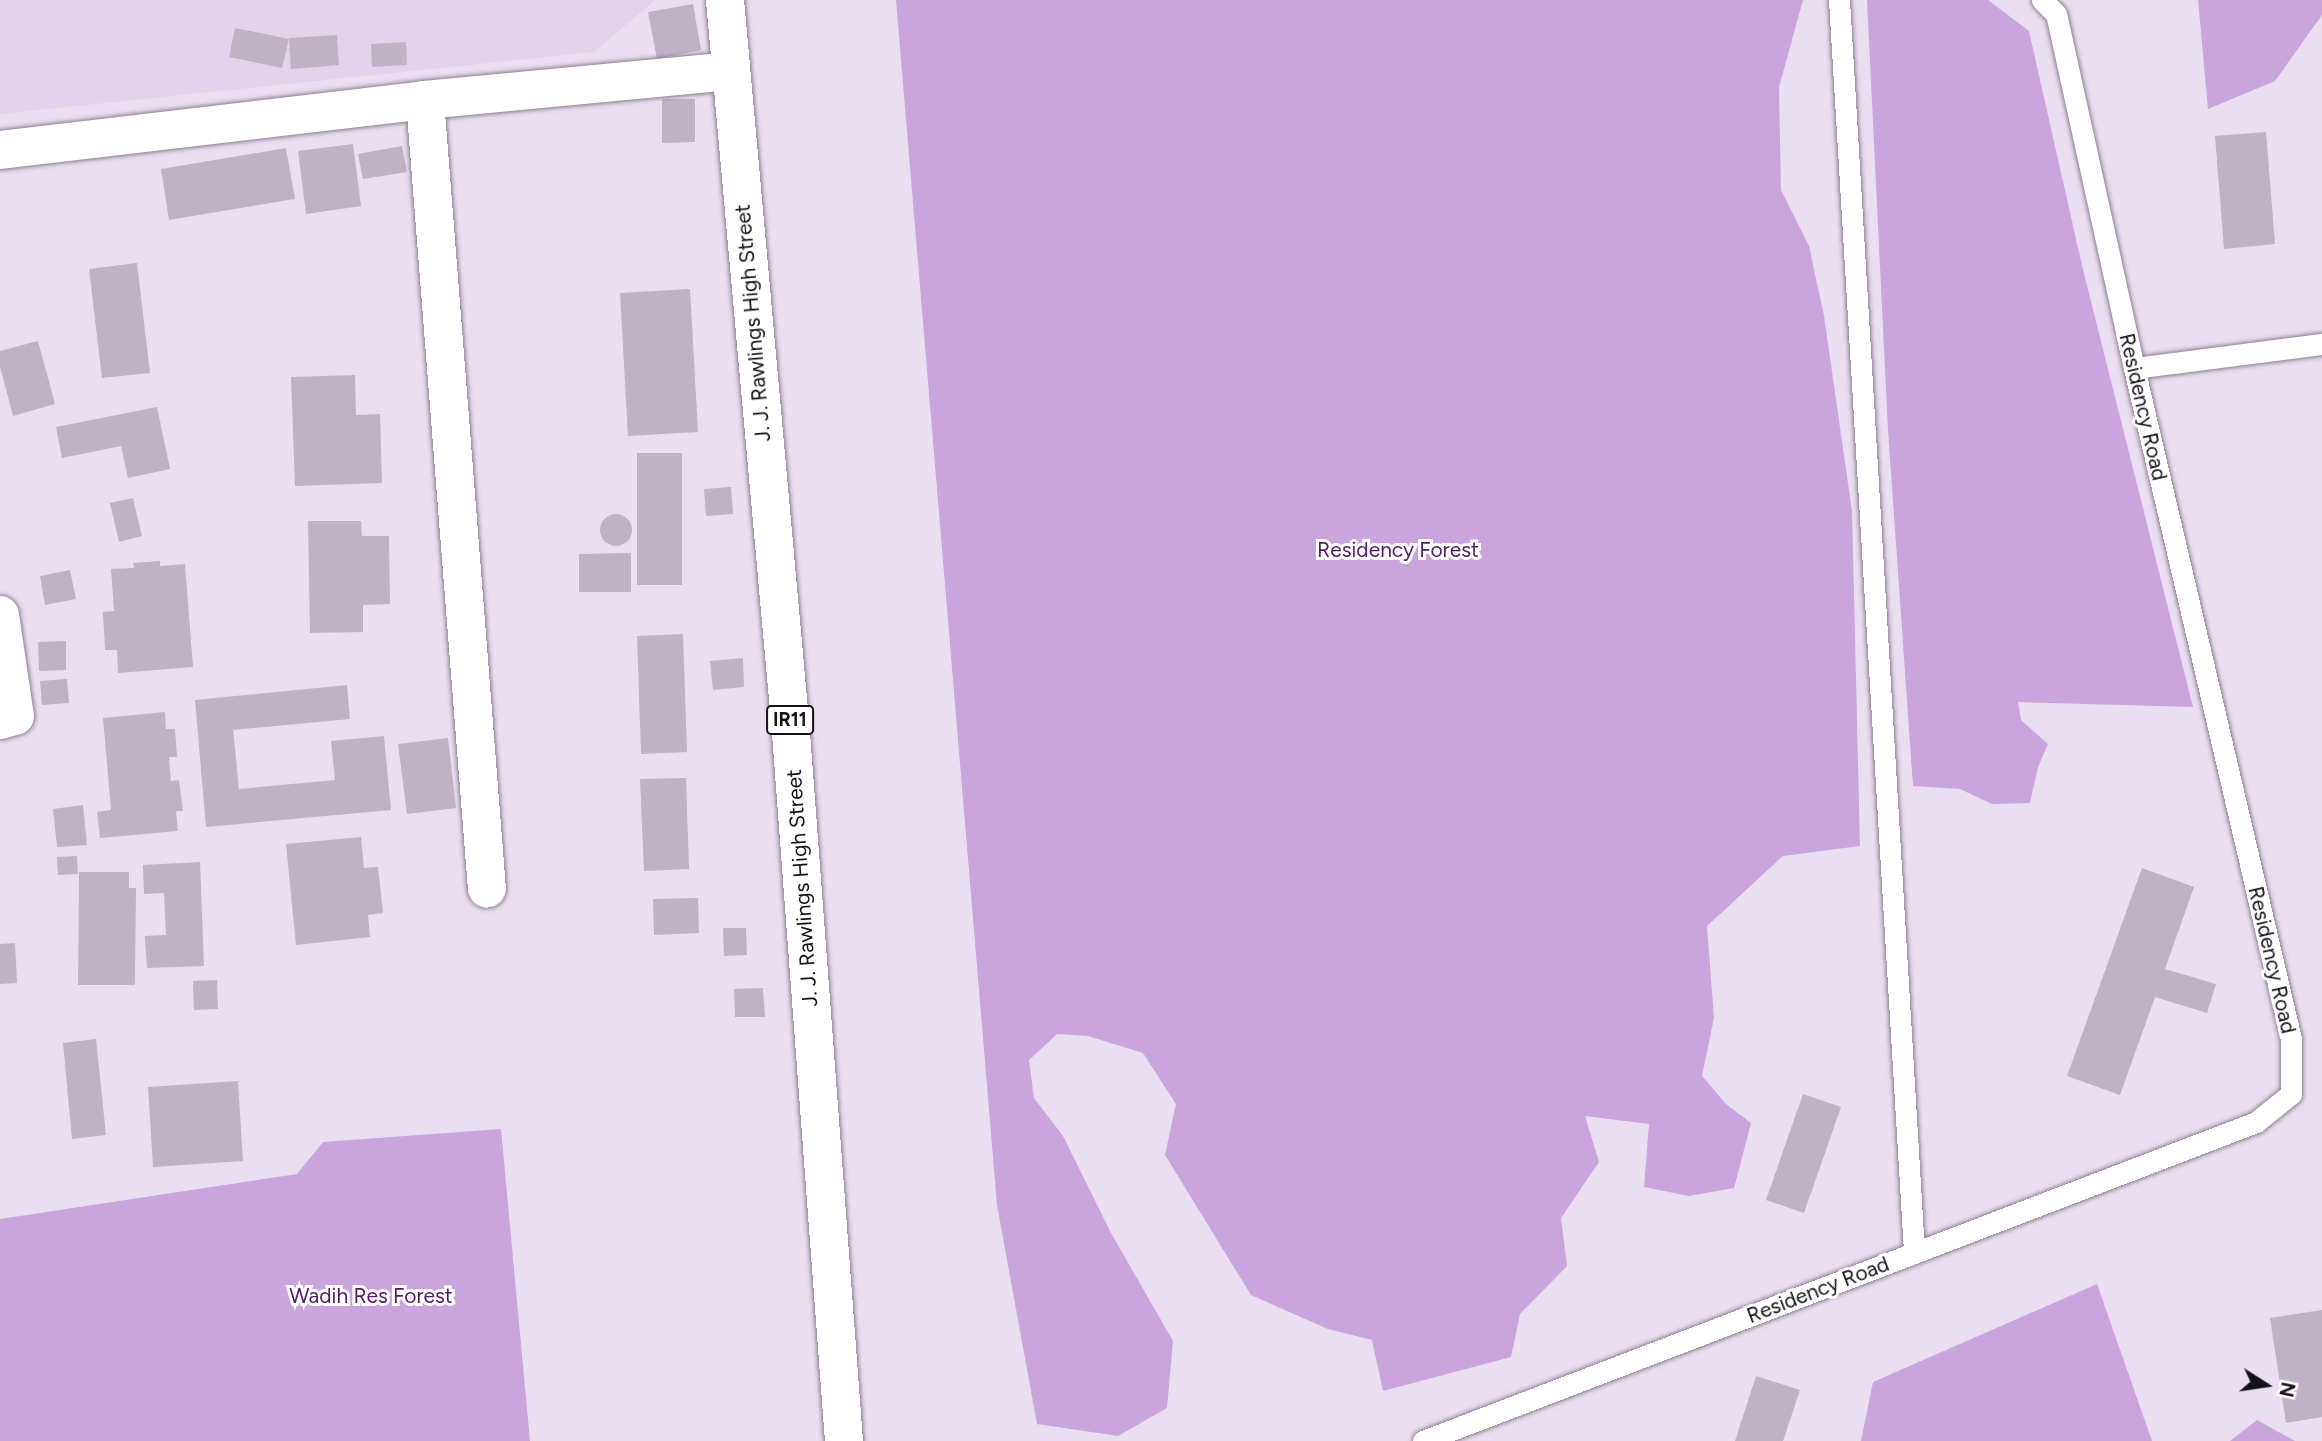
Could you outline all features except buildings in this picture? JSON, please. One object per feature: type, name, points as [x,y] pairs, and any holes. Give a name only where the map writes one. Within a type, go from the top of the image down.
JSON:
[{"type":"street","name":"J. J. Rawlings High Street","points":[[724,0],[791,733],[844,1441]]},
{"type":"street","points":[[0,150],[425,100],[730,71]]},
{"type":"street","points":[[425,100],[487,890]]},
{"type":"street","points":[[0,615],[15,716],[0,720]]},
{"type":"lane","points":[[1839,0],[1914,1253]]},
{"type":"lane","name":"Residency Road","points":[[1423,1441],[2256,1122],[2291,1094],[2291,1039],[2134,368],[2056,14],[2042,0]]},
{"type":"lane","points":[[2134,368],[2322,344]]},
{"type":"shaded area","points":[[0,0],[655,0],[594,52],[0,114]]},
{"type":"green space","name":"Residency Forest","points":[[896,0],[1803,0],[1779,87],[1781,190],[1809,246],[1824,316],[1852,511],[1860,846],[1783,856],[1707,926],[1714,1018],[1702,1076],[1726,1104],[1751,1123],[1734,1188],[1689,1196],[1644,1187],[1649,1124],[1585,1116],[1599,1162],[1561,1218],[1567,1266],[1520,1314],[1511,1357],[1383,1391],[1372,1340],[1328,1329],[1251,1295],[1165,1155],[1176,1104],[1143,1053],[1088,1036],[1057,1034],[1029,1060],[1034,1098],[1063,1136],[1111,1233],[1173,1341],[1167,1408],[1118,1436],[1037,1424],[997,1205]]},
{"type":"green space","points":[[1867,0],[1988,0],[2029,31],[2083,270],[2193,707],[2018,702],[2021,720],[2048,744],[2038,767],[2030,803],[1992,804],[1960,789],[1913,786],[1888,430]]},
{"type":"green space","points":[[2198,0],[2322,0],[2322,15],[2275,81],[2208,109]]},
{"type":"green space","name":"Wadih Res Forest","points":[[501,1129],[530,1441],[0,1441],[0,1219],[297,1174],[323,1142]]},
{"type":"green space","points":[[2097,1284],[2152,1441],[1861,1441],[1873,1382]]},
{"type":"green space","points":[[2257,1420],[2295,1441],[2230,1441]]}]
